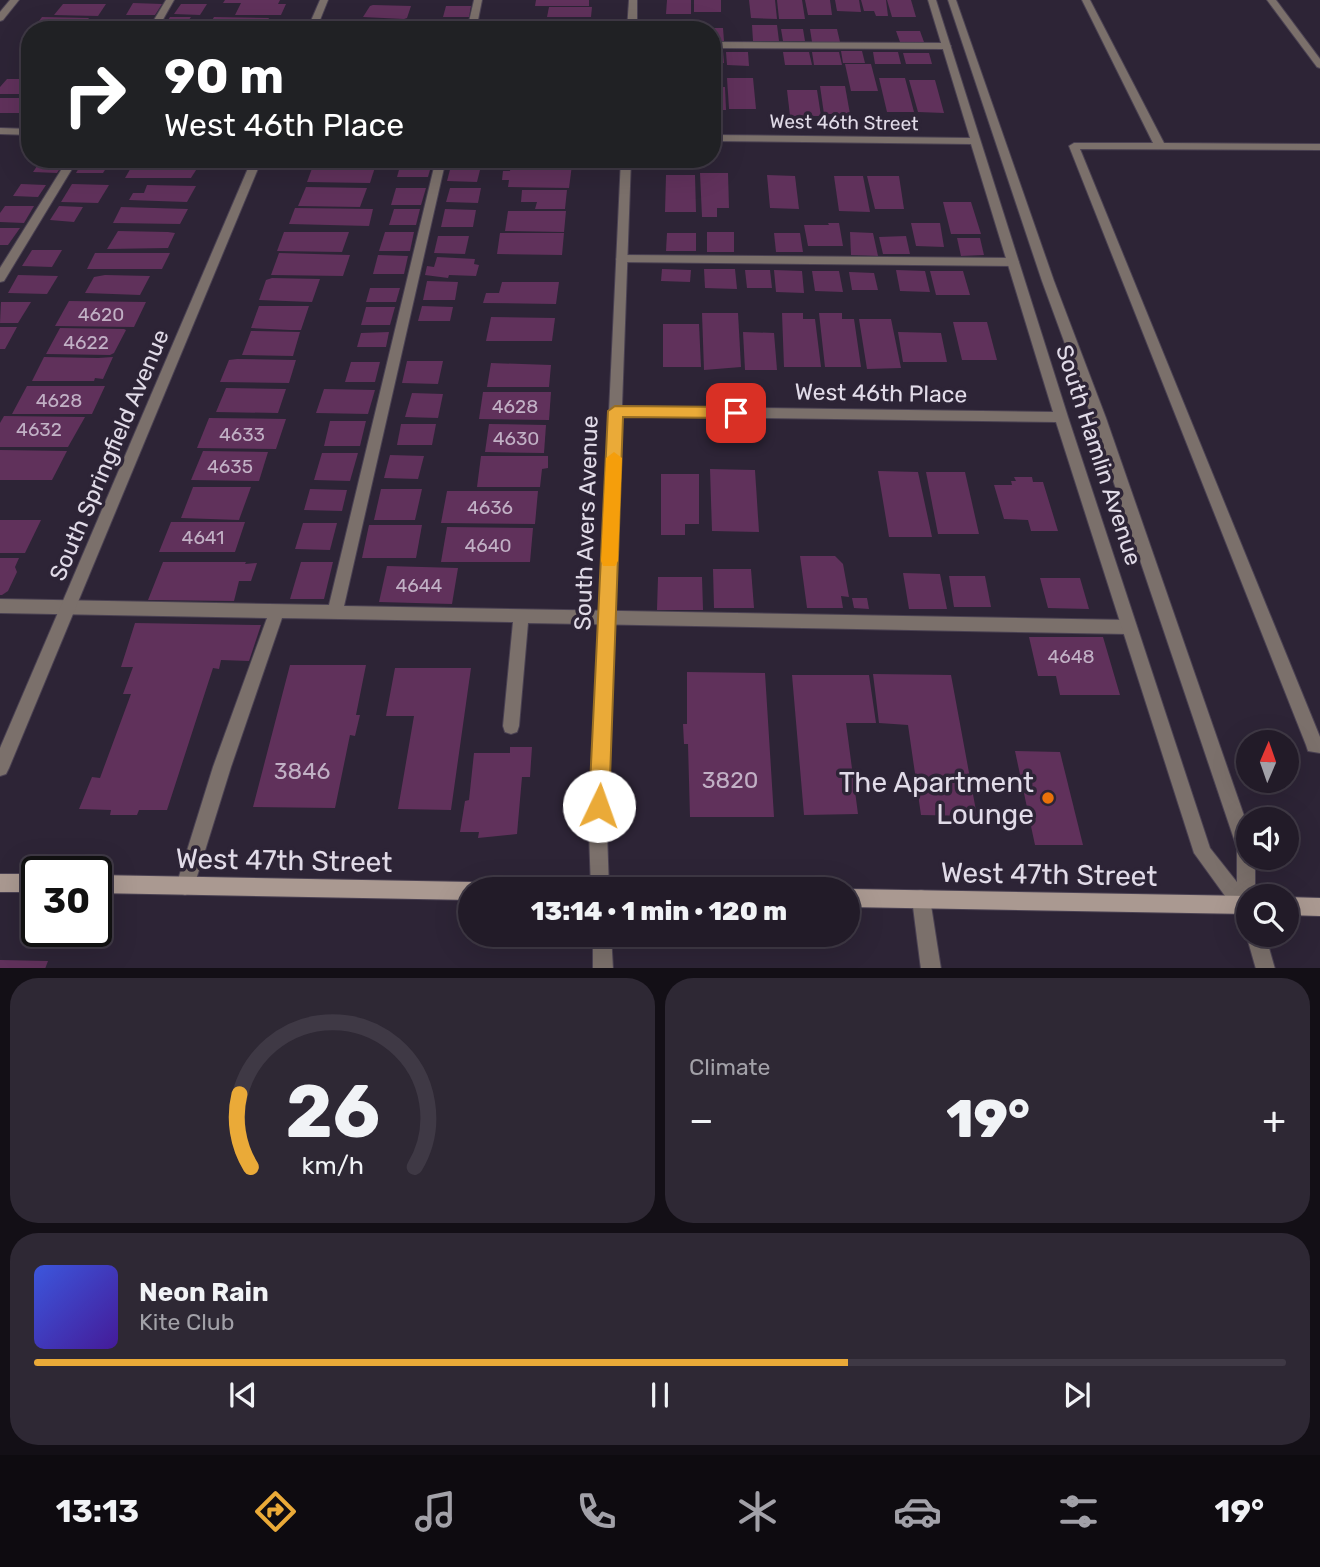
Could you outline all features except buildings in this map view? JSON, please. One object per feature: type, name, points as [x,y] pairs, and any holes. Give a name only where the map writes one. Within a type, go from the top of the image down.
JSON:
[{"type":"main road","points":[[0,883],[21,883]]},
{"type":"main road","name":"West 47th Street","points":[[112,884],[458,891]]},
{"type":"main road","name":"West 47th Street","points":[[860,898],[1236,907]]},
{"type":"main road","points":[[1299,906],[1320,907]]},
{"type":"street","points":[[0,18],[15,0]]},
{"type":"street","points":[[157,21],[170,0]]},
{"type":"street","points":[[315,21],[324,0]]},
{"type":"street","points":[[473,21],[478,0]]},
{"type":"street","points":[[632,21],[633,0]]},
{"type":"street","name":"South Hamlin Avenue","points":[[932,0],[1061,417],[1203,853],[1236,894]]},
{"type":"street","points":[[952,0],[1048,281],[1104,431],[1246,848],[1247,884]]},
{"type":"street","points":[[1086,0],[1160,146]]},
{"type":"street","points":[[1271,0],[1320,65]]},
{"type":"street","points":[[1297,34],[1320,50]]},
{"type":"street","points":[[721,45],[946,46]]},
{"type":"street","points":[[0,131],[21,132]]},
{"type":"street","name":"West 46th Street","points":[[721,138],[976,141]]},
{"type":"street","points":[[1320,147],[1074,146],[1308,732],[1314,745],[1320,745]]},
{"type":"street","points":[[0,278],[67,168]]},
{"type":"street","name":"South Springfield Avenue","points":[[0,768],[253,168]]},
{"type":"street","points":[[335,613],[439,168]]},
{"type":"street","name":"South Avers Avenue","points":[[600,877],[598,833],[626,168]]},
{"type":"street","points":[[622,259],[1013,262]]},
{"type":"street","name":"West 46th Place","points":[[615,411],[1061,417]]},
{"type":"street","points":[[0,606],[1128,627]]},
{"type":"street","points":[[185,886],[226,755],[277,611]]},
{"type":"street","points":[[511,726],[521,616]]},
{"type":"street","points":[[921,899],[931,968]]},
{"type":"street","points":[[603,947],[603,968]]},
{"type":"street","points":[[1259,947],[1266,968]]},
{"type":"slow traffic","points":[[609,561],[614,458]]},
{"type":"place","name":"The Apartment Lounge","points":[[1048,798]]},
{"type":"route","points":[[599,806],[615,411],[736,413]]}]
